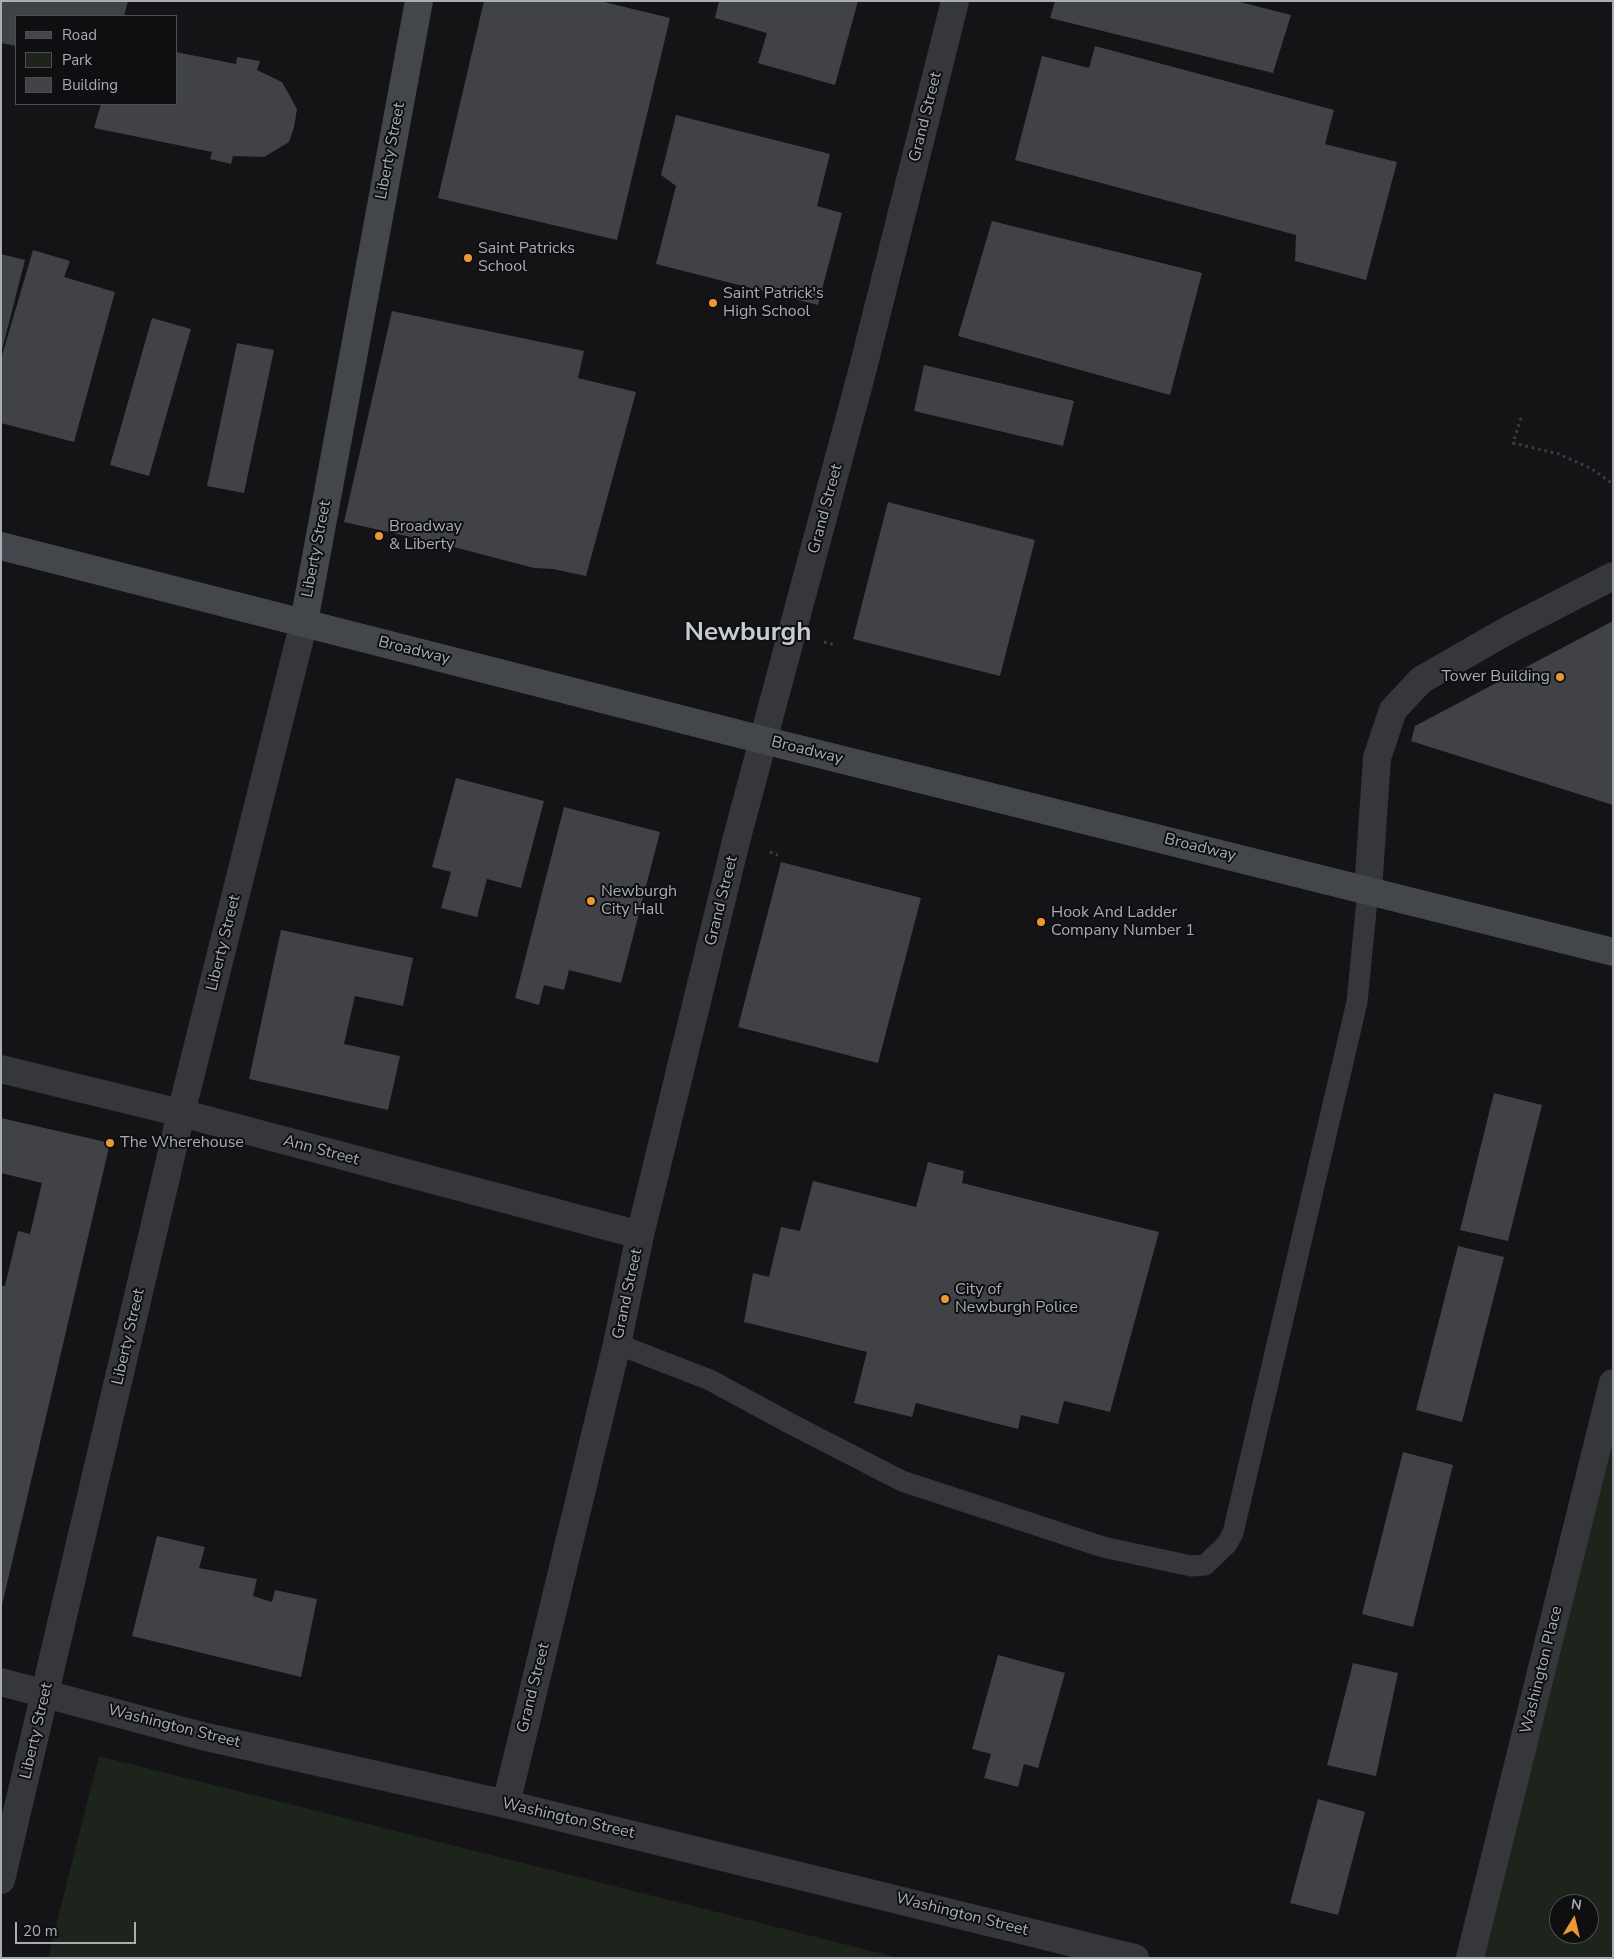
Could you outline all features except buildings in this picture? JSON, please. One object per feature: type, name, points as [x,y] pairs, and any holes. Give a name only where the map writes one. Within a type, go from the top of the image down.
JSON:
[{"type":"street","name":"Liberty Street","points":[[1,1880],[181,1114],[304,622],[419,1]]},
{"type":"street","name":"Grand Street","points":[[506,1804],[617,1344],[640,1235],[763,740],[862,372],[955,1]]},
{"type":"street","name":"Broadway","points":[[1,546],[763,740],[1613,952]]},
{"type":"street","points":[[1368,890],[1378,758],[1393,710],[1421,680],[1510,629],[1613,576]]},
{"type":"street","name":"Ann Street","points":[[1,1069],[181,1114],[640,1235]]},
{"type":"street","name":"Washington Place","points":[[1470,1958],[1613,1383]]},
{"type":"street","name":"Washington Street","points":[[1,1682],[202,1736],[506,1804],[1136,1958]]},
{"type":"lane","points":[[617,1344],[710,1380],[902,1481],[1103,1547],[1191,1566],[1205,1565],[1227,1544],[1233,1533],[1357,1002],[1368,890]]},
{"type":"path","points":[[1520,418],[1513,443],[1559,454],[1592,469],[1613,484]]},
{"type":"green space","points":[[1613,1383],[1613,1958],[1470,1958]]},
{"type":"green space","points":[[99,1756],[899,1958],[48,1958]]},
{"type":"place","name":"Saint Patricks School","points":[[468,258]]},
{"type":"place","name":"Saint Patrick's High School","points":[[713,303]]},
{"type":"place","name":"Broadway & Liberty","points":[[379,536]]},
{"type":"place","name":"Tower Building","points":[[1560,677]]},
{"type":"place","name":"Newburgh City Hall","points":[[591,901]]},
{"type":"place","name":"Hook And Ladder Company Number 1","points":[[1041,922]]},
{"type":"place","name":"The Wherehouse","points":[[110,1143]]},
{"type":"place","name":"City of Newburgh Police","points":[[945,1299]]},
{"type":"district","name":"Newburgh","points":[[748,634]]}]
